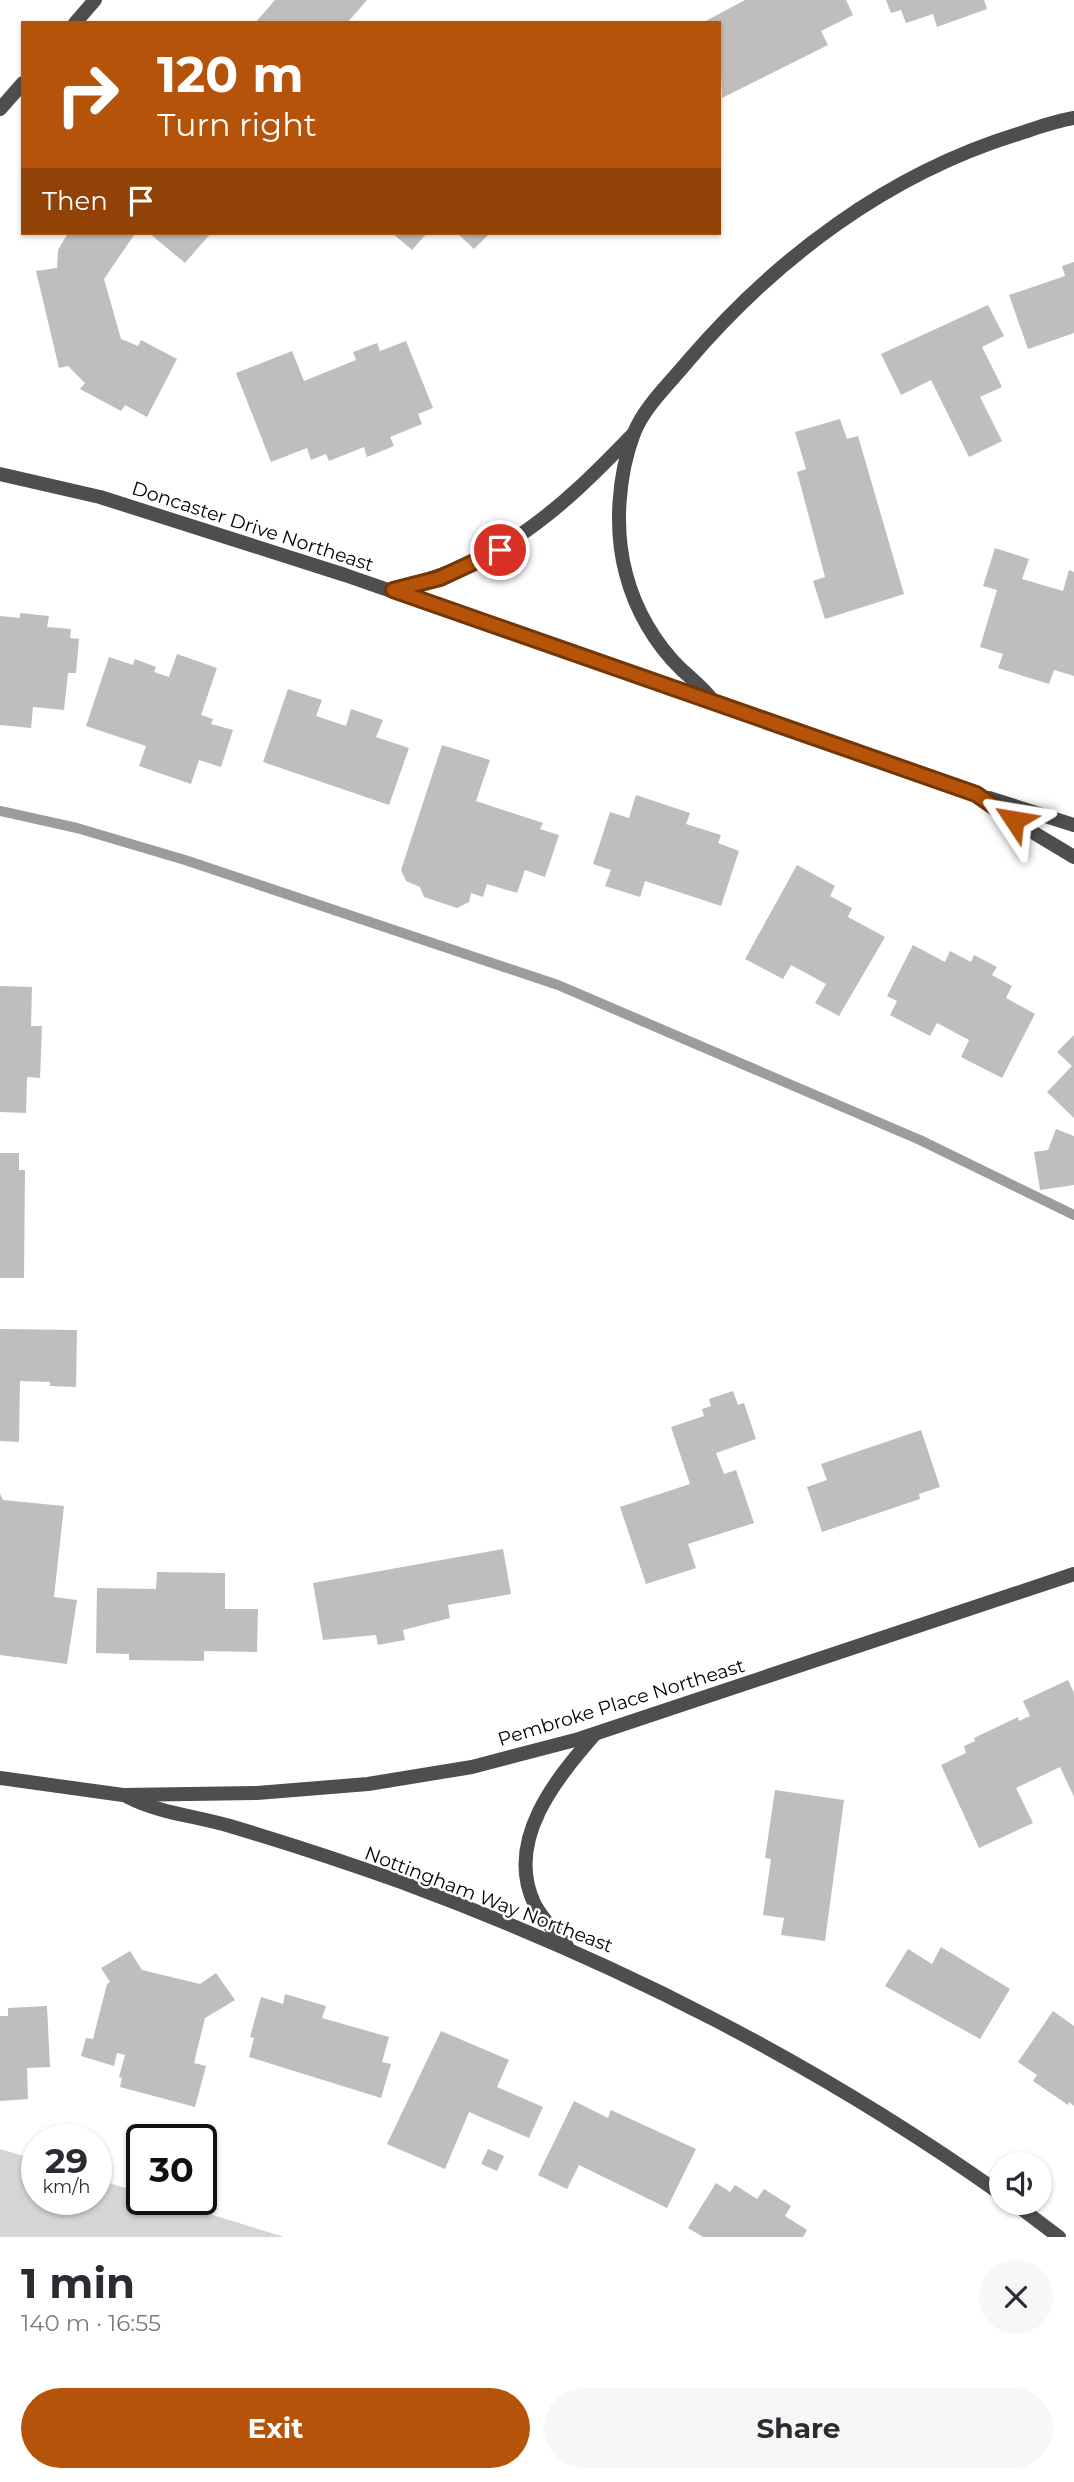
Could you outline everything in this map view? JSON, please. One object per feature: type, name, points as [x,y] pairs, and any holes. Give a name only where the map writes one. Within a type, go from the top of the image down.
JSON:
[{"type":"street","points":[[77,21],[95,0]]},
{"type":"street","points":[[0,109],[21,85]]},
{"type":"street","points":[[393,590],[440,578],[500,550],[572,498],[635,432],[660,393],[700,346],[773,273],[839,221],[911,178],[975,149],[1074,118]]},
{"type":"street","points":[[635,432],[620,505],[620,541],[626,574],[638,608],[656,640],[715,703]]},
{"type":"street","name":"Doncaster Drive Northeast","points":[[0,474],[100,497],[393,590],[976,794],[996,810],[1074,857]]},
{"type":"street","points":[[976,794],[1074,825]]},
{"type":"street","name":"Pembroke Place Northeast","points":[[123,1795],[257,1793],[368,1784],[472,1767],[595,1734],[1074,1574]]},
{"type":"street","points":[[568,1947],[534,1903],[524,1863],[534,1821],[558,1777],[595,1734]]},
{"type":"street","points":[[0,1778],[123,1795]]},
{"type":"street","name":"Nottingham Way Northeast","points":[[123,1795],[140,1803],[229,1826],[399,1882],[568,1947],[702,2010],[817,2073],[929,2143],[989,2186]]},
{"type":"street","points":[[1030,2215],[1059,2237]]},
{"type":"shaded area","points":[[0,2149],[21,2155],[21,2215],[112,2215],[112,2184],[126,2188],[126,2215],[213,2215],[284,2237],[0,2237]]},
{"type":"building","points":[[275,0],[367,0],[349,21],[257,21]]},
{"type":"building","points":[[745,0],[846,0],[853,15],[821,31],[828,45],[722,98],[721,21],[706,21]]},
{"type":"building","points":[[886,0],[984,0],[987,9],[937,27],[933,14],[906,23],[901,10],[891,13]]},
{"type":"building","points":[[67,235],[134,235],[104,279],[121,339],[138,346],[141,340],[177,359],[147,417],[125,405],[121,411],[80,389],[85,383],[68,366],[59,368],[36,271],[57,268],[58,250]]},
{"type":"building","points":[[151,235],[209,235],[185,263]]},
{"type":"building","points":[[394,235],[425,235],[412,250]]},
{"type":"building","points":[[459,235],[488,235],[474,249]]},
{"type":"building","points":[[1074,262],[1074,333],[1028,349],[1009,295],[1065,276],[1062,266]]},
{"type":"building","points":[[988,305],[1004,336],[982,347],[1002,387],[980,397],[1002,441],[969,457],[931,380],[901,395],[881,354]]},
{"type":"building","points":[[406,341],[433,408],[418,414],[422,424],[390,437],[394,446],[367,457],[364,447],[329,461],[326,454],[311,460],[307,448],[271,462],[236,373],[292,351],[304,381],[356,360],[353,352],[377,343],[380,351]]},
{"type":"building","points":[[840,419],[847,439],[858,436],[904,594],[825,619],[813,581],[825,577],[797,472],[806,469],[795,432]]},
{"type":"building","points":[[995,548],[1029,559],[1022,579],[1063,591],[1069,570],[1074,572],[1074,676],[1054,670],[1049,684],[998,668],[1003,654],[980,647],[997,590],[983,586]]},
{"type":"building","points":[[20,613],[49,616],[47,627],[71,629],[70,638],[79,639],[76,673],[68,673],[64,710],[33,707],[31,728],[0,725],[0,616],[20,618]]},
{"type":"building","points":[[177,654],[217,668],[201,715],[213,719],[211,724],[233,730],[221,767],[199,760],[191,784],[139,766],[146,746],[86,726],[109,657],[133,665],[135,659],[156,667],[154,672],[169,677]]},
{"type":"building","points":[[288,689],[322,700],[316,716],[346,726],[351,709],[383,720],[376,737],[409,748],[389,805],[263,762]]},
{"type":"building","points":[[442,745],[490,760],[476,801],[543,823],[540,829],[559,835],[545,877],[525,870],[517,893],[487,884],[483,897],[471,893],[469,902],[457,908],[424,897],[420,887],[406,881],[401,870]]},
{"type":"building","points":[[636,795],[690,813],[686,824],[721,835],[718,843],[739,851],[721,906],[645,881],[640,897],[605,886],[611,870],[593,864],[610,812],[629,818]]},
{"type":"building","points":[[797,865],[835,886],[830,896],[852,908],[848,917],[885,937],[839,1016],[815,1003],[826,984],[791,965],[783,979],[745,959]]},
{"type":"building","points":[[913,945],[945,962],[950,951],[971,962],[974,955],[997,967],[992,975],[1012,986],[1006,998],[1035,1014],[1002,1078],[961,1057],[969,1040],[937,1023],[930,1036],[890,1015],[897,1001],[887,996]]},
{"type":"building","points":[[0,986],[32,987],[31,1026],[42,1026],[40,1078],[27,1077],[26,1113],[0,1112]]},
{"type":"building","points":[[1074,1035],[1074,1118],[1047,1092],[1072,1066],[1057,1052]]},
{"type":"building","points":[[1056,1129],[1074,1136],[1074,1185],[1040,1190],[1034,1152],[1048,1150]]},
{"type":"building","points":[[0,1153],[19,1153],[19,1170],[25,1170],[24,1278],[0,1278]]},
{"type":"building","points":[[0,1329],[77,1330],[76,1387],[50,1386],[50,1382],[20,1381],[19,1442],[0,1441]]},
{"type":"building","points":[[733,1391],[738,1405],[744,1403],[756,1439],[716,1453],[724,1474],[736,1470],[754,1523],[688,1544],[696,1568],[646,1584],[620,1507],[690,1484],[671,1427],[704,1416],[702,1409],[711,1406],[709,1399]]},
{"type":"building","points":[[921,1430],[940,1487],[919,1494],[920,1499],[822,1532],[807,1487],[827,1480],[821,1464]]},
{"type":"building","points":[[0,1494],[3,1500],[64,1506],[54,1597],[77,1600],[67,1664],[0,1655]]},
{"type":"building","points":[[503,1549],[511,1594],[448,1605],[450,1618],[403,1630],[405,1640],[378,1645],[376,1635],[323,1640],[313,1583]]},
{"type":"building","points":[[157,1572],[225,1573],[225,1609],[258,1609],[257,1652],[204,1651],[204,1661],[129,1660],[129,1654],[96,1653],[97,1588],[156,1589]]},
{"type":"building","points":[[1068,1680],[1074,1693],[1074,1797],[1060,1767],[1016,1788],[1033,1823],[979,1848],[941,1765],[966,1753],[964,1746],[975,1741],[974,1738],[1018,1717],[1019,1721],[1030,1716],[1023,1701]]},
{"type":"building","points":[[775,1790],[844,1800],[825,1941],[781,1935],[784,1918],[763,1915],[771,1859],[765,1858]]},
{"type":"building","points":[[941,1947],[1010,1989],[980,2039],[885,1986],[908,1949],[932,1964]]},
{"type":"building","points":[[130,1951],[142,1970],[200,1984],[216,1973],[235,2000],[205,2018],[194,2063],[206,2066],[195,2107],[120,2087],[122,2078],[119,2077],[125,2055],[117,2053],[114,2066],[81,2056],[86,2038],[93,2039],[107,1984],[110,1982],[101,1968]]},
{"type":"building","points":[[285,1994],[326,2006],[322,2018],[389,2037],[382,2062],[391,2064],[381,2098],[249,2057],[254,2038],[250,2037],[261,1997],[283,2004]]},
{"type":"building","points":[[47,2006],[50,2067],[27,2068],[28,2099],[0,2101],[0,2016],[8,2016],[8,2008]]},
{"type":"building","points":[[1053,2011],[1074,2026],[1074,2106],[1069,2102],[1068,2105],[1033,2081],[1037,2075],[1018,2062]]},
{"type":"building","points":[[441,2031],[509,2060],[497,2087],[543,2107],[529,2138],[469,2112],[445,2169],[387,2144]]},
{"type":"building","points":[[574,2101],[608,2118],[611,2110],[696,2149],[667,2208],[579,2165],[567,2189],[538,2175]]},
{"type":"building","points":[[488,2149],[504,2156],[497,2171],[481,2164]]},
{"type":"building","points":[[716,2183],[730,2192],[735,2185],[757,2199],[764,2189],[791,2206],[785,2216],[807,2230],[803,2237],[703,2237],[688,2228]]},
{"type":"waterway","points":[[0,811],[77,828],[185,860],[558,985],[920,1140],[1074,1215]]},
{"type":"route","points":[[500,550],[440,578],[393,590],[976,794],[1014,820]]}]
